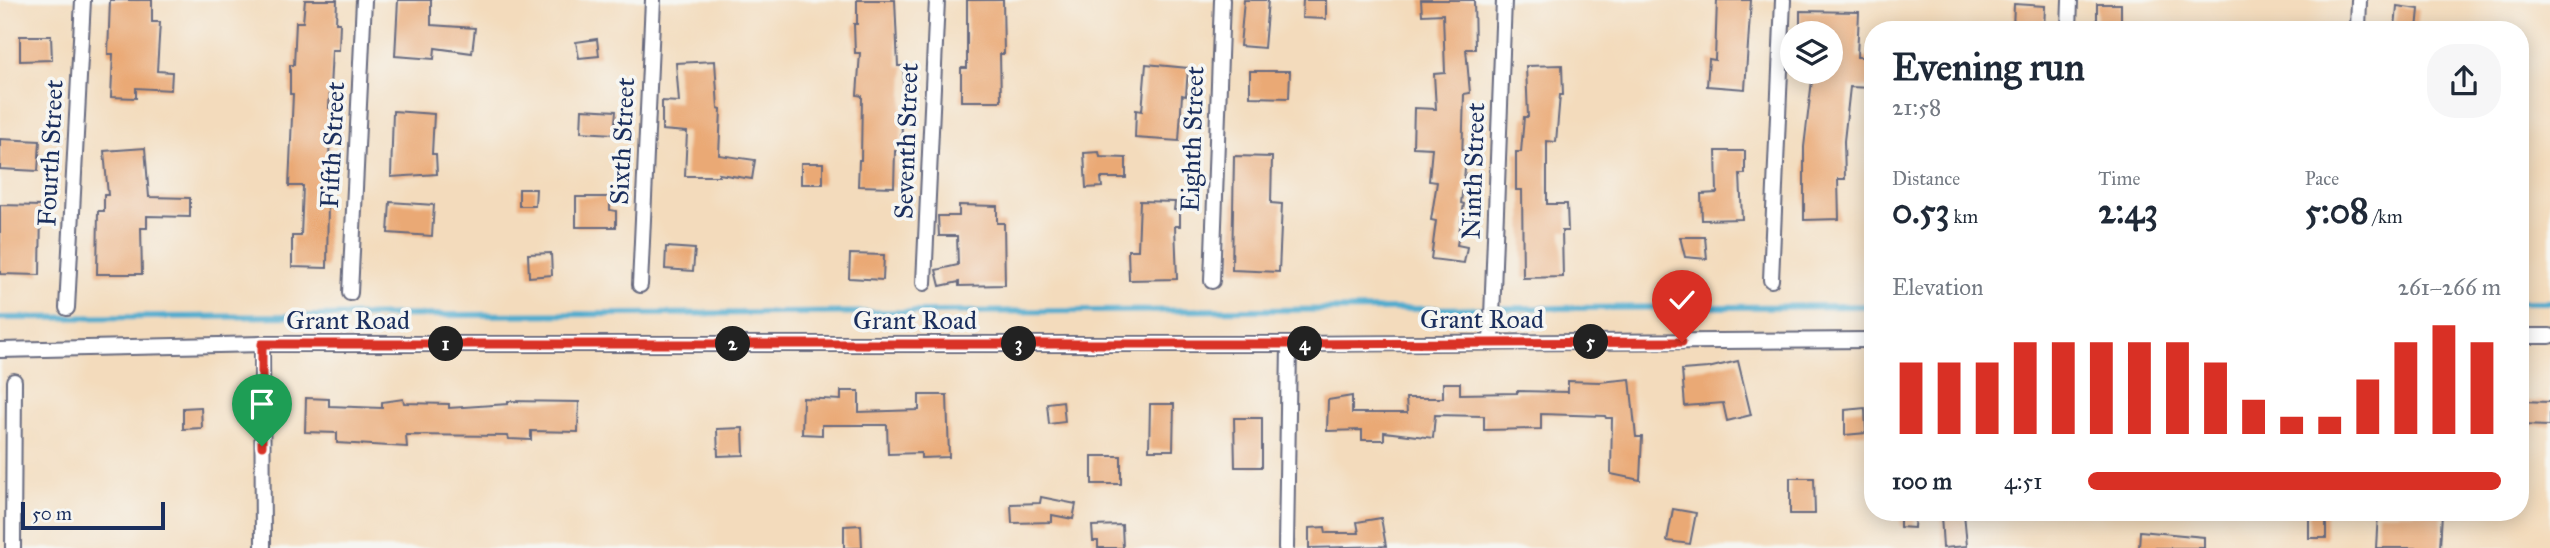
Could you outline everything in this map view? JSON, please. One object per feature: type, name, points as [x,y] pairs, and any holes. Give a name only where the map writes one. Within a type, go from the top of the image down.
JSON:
[{"type":"street","name":"Fourth Street","points":[[67,308],[83,0]]},
{"type":"street","name":"Fifth Street","points":[[350,293],[364,0]]},
{"type":"street","name":"Sixth Street","points":[[640,285],[653,0]]},
{"type":"street","name":"Seventh Street","points":[[924,284],[937,0]]},
{"type":"street","name":"Eighth Street","points":[[1212,281],[1222,0]]},
{"type":"street","name":"Ninth Street","points":[[1491,343],[1504,0]]},
{"type":"street","points":[[1771,280],[1783,0]]},
{"type":"street","points":[[2069,21],[2070,0]]},
{"type":"street","points":[[2358,21],[2359,0]]},
{"type":"street","points":[[2529,336],[2550,336]]},
{"type":"street","name":"Grant Road","points":[[0,349],[262,344],[1864,341]]},
{"type":"street","points":[[262,344],[262,548]]},
{"type":"street","points":[[1286,548],[1289,344]]},
{"type":"street","points":[[13,548],[14,381]]},
{"type":"building","points":[[110,0],[152,0],[152,22],[160,22],[157,71],[172,72],[171,90],[136,88],[136,98],[111,97],[113,54],[108,54]]},
{"type":"building","points":[[305,0],[337,0],[336,23],[340,23],[339,50],[332,50],[329,108],[340,109],[340,135],[330,135],[328,180],[320,180],[320,198],[328,199],[327,268],[292,267],[292,236],[301,236],[303,186],[289,186],[293,94],[290,94],[290,65],[294,65],[296,22],[303,22]]},
{"type":"building","points":[[398,0],[431,0],[431,25],[475,28],[472,53],[435,48],[434,59],[395,56]]},
{"type":"building","points":[[857,0],[895,0],[898,66],[904,66],[901,152],[895,151],[894,187],[858,186],[862,96],[857,95],[860,53],[855,53],[854,24],[857,24]]},
{"type":"building","points":[[967,0],[1003,0],[1001,101],[961,101],[961,68],[967,68]]},
{"type":"building","points":[[1244,0],[1268,0],[1264,48],[1240,46]]},
{"type":"building","points":[[1303,0],[1326,0],[1326,19],[1302,18]]},
{"type":"building","points":[[1421,0],[1474,0],[1475,49],[1466,49],[1470,93],[1464,94],[1462,161],[1466,161],[1461,203],[1464,204],[1457,245],[1467,247],[1464,263],[1431,259],[1436,221],[1431,220],[1437,182],[1429,181],[1432,148],[1413,147],[1414,108],[1436,109],[1434,74],[1445,73],[1443,14],[1422,15]]},
{"type":"building","points":[[1717,0],[1751,0],[1745,89],[1707,86],[1709,59],[1715,60]]},
{"type":"building","points":[[2014,4],[2045,6],[2044,21],[2013,21]]},
{"type":"building","points":[[2097,4],[2121,4],[2121,21],[2097,21]]},
{"type":"building","points":[[2397,6],[2419,9],[2418,21],[2396,21]]},
{"type":"building","points":[[1800,11],[1859,12],[1857,57],[1864,57],[1864,88],[1850,87],[1844,141],[1845,179],[1838,179],[1839,219],[1804,220],[1804,147],[1812,84],[1843,84],[1843,21],[1800,21]]},
{"type":"building","points":[[20,36],[51,36],[52,60],[20,61]]},
{"type":"building","points":[[597,39],[599,56],[579,58],[576,42]]},
{"type":"building","points":[[715,61],[718,108],[721,109],[719,155],[755,160],[752,179],[719,174],[685,176],[687,132],[662,130],[662,101],[679,102],[676,63]]},
{"type":"building","points":[[1146,64],[1188,68],[1186,96],[1182,95],[1179,141],[1135,138],[1136,110],[1142,111]]},
{"type":"building","points":[[1562,65],[1563,95],[1560,95],[1556,142],[1547,141],[1547,204],[1567,204],[1568,231],[1562,231],[1563,277],[1523,278],[1522,190],[1516,190],[1516,152],[1521,152],[1524,117],[1528,117],[1526,66]]},
{"type":"building","points":[[1250,71],[1290,71],[1289,98],[1250,97]]},
{"type":"building","points":[[582,109],[616,111],[614,134],[581,132]]},
{"type":"building","points":[[393,111],[434,114],[432,154],[436,154],[437,174],[391,177]]},
{"type":"building","points":[[0,139],[40,141],[38,171],[0,169]]},
{"type":"building","points":[[145,148],[149,197],[190,198],[190,217],[147,216],[147,228],[141,228],[142,274],[97,274],[98,211],[104,211],[104,195],[108,195],[104,151]]},
{"type":"building","points":[[1716,151],[1745,151],[1745,174],[1740,174],[1742,219],[1702,220],[1701,194],[1717,193]]},
{"type":"building","points":[[1099,152],[1100,157],[1126,158],[1126,178],[1101,178],[1102,187],[1086,188],[1084,153]]},
{"type":"building","points":[[1234,156],[1272,157],[1271,203],[1282,204],[1279,272],[1232,270]]},
{"type":"building","points":[[801,163],[823,163],[823,184],[801,184]]},
{"type":"building","points":[[519,189],[536,189],[535,206],[519,206]]},
{"type":"building","points":[[576,197],[610,197],[610,210],[616,211],[616,227],[576,227]]},
{"type":"building","points":[[1140,201],[1175,202],[1174,210],[1180,211],[1180,226],[1175,226],[1177,279],[1129,280],[1128,250],[1138,250]]},
{"type":"building","points":[[390,202],[434,205],[432,236],[388,233]]},
{"type":"building","points":[[0,205],[41,206],[40,275],[0,274]]},
{"type":"building","points":[[959,205],[997,206],[997,223],[1004,223],[1005,285],[959,286],[959,282],[940,286],[936,270],[958,265],[957,236],[939,236],[938,216],[959,216]]},
{"type":"building","points":[[1680,237],[1705,237],[1707,259],[1685,257]]},
{"type":"building","points":[[666,247],[695,249],[693,271],[665,269]]},
{"type":"building","points":[[551,253],[552,275],[529,277],[528,254]]},
{"type":"building","points":[[850,254],[884,255],[883,280],[849,278]]},
{"type":"building","points":[[1738,361],[1751,415],[1727,421],[1723,403],[1685,406],[1682,370],[1708,368]]},
{"type":"building","points":[[1630,379],[1636,437],[1642,437],[1640,480],[1611,474],[1612,418],[1605,416],[1541,414],[1541,429],[1484,430],[1484,416],[1435,415],[1433,438],[1384,432],[1384,440],[1362,440],[1362,430],[1327,431],[1328,400],[1352,396],[1352,413],[1407,413],[1406,398],[1443,398],[1443,383],[1460,383],[1460,394],[1568,392],[1568,381]]},
{"type":"building","points":[[841,391],[859,391],[859,412],[919,410],[919,395],[947,395],[949,457],[921,458],[921,453],[888,454],[887,425],[822,425],[822,435],[802,434],[803,398],[841,400]]},
{"type":"building","points":[[306,398],[329,399],[329,406],[382,408],[382,402],[403,399],[404,403],[449,404],[449,408],[508,404],[508,401],[579,402],[578,432],[531,431],[531,440],[509,439],[508,436],[406,435],[407,447],[337,443],[337,433],[305,432]]},
{"type":"building","points":[[1063,401],[1065,422],[1049,424],[1047,403]]},
{"type":"building","points":[[2529,401],[2550,402],[2550,426],[2529,425]]},
{"type":"building","points":[[1150,404],[1174,404],[1173,450],[1149,450]]},
{"type":"building","points":[[201,407],[202,428],[183,429],[183,408]]},
{"type":"building","points":[[1864,408],[1864,433],[1845,435],[1845,410]]},
{"type":"building","points":[[1234,418],[1262,418],[1262,467],[1235,467]]},
{"type":"building","points":[[743,428],[744,455],[718,456],[717,429]]},
{"type":"building","points":[[1092,456],[1121,456],[1121,484],[1092,484]]},
{"type":"building","points":[[1790,478],[1814,478],[1815,514],[1790,514]]},
{"type":"building","points":[[1041,497],[1076,504],[1073,519],[1052,515],[1052,522],[1012,523],[1011,504],[1040,503]]},
{"type":"building","points":[[1673,509],[1696,513],[1690,544],[1667,541]]},
{"type":"building","points":[[1381,518],[1386,546],[1309,548],[1309,528],[1325,527],[1326,533],[1359,533],[1357,522]]},
{"type":"building","points":[[1900,521],[1914,521],[1914,528],[1900,527]]},
{"type":"building","points":[[1941,521],[1965,521],[1967,546],[1943,548]]},
{"type":"building","points":[[2309,521],[2326,521],[2326,538],[2309,538]]},
{"type":"building","points":[[2378,521],[2442,521],[2440,548],[2376,548]]},
{"type":"building","points":[[861,525],[862,548],[844,548],[844,526]]},
{"type":"building","points":[[1122,525],[1123,548],[1098,548],[1098,541],[1093,541],[1092,526]]},
{"type":"building","points":[[2140,531],[2204,537],[2204,548],[2139,548]]},
{"type":"waterway","points":[[2529,302],[2550,302]]},
{"type":"waterway","points":[[0,318],[1864,306]]},
{"type":"route","points":[[262,446],[262,344],[1682,342]]}]
